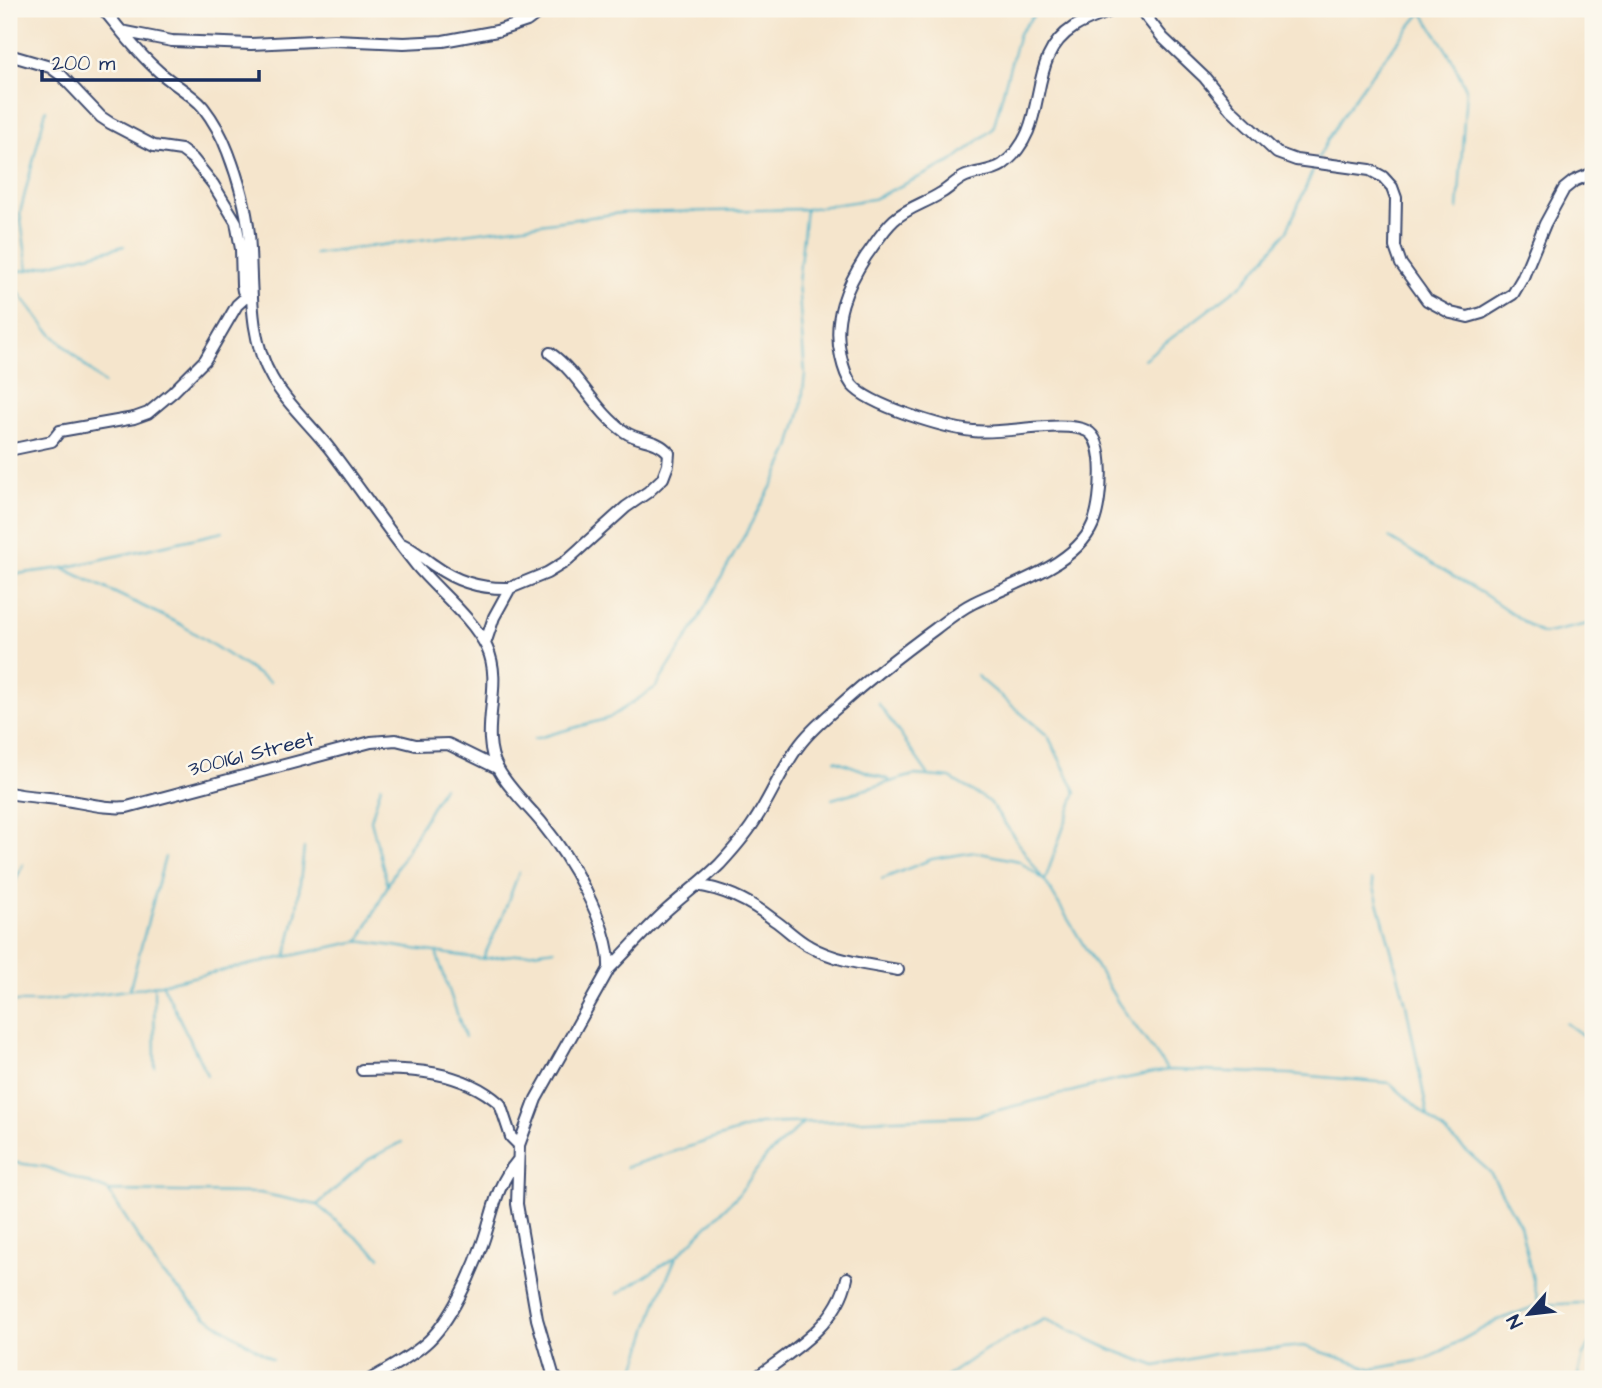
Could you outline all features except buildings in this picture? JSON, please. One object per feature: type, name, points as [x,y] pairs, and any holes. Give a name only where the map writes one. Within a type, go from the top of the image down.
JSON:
[{"type":"street","points":[[103,9],[156,70],[202,106],[228,150],[242,196],[248,230],[249,298],[264,363],[273,379],[416,565],[485,644],[494,669],[489,722],[490,746],[497,768],[558,844],[571,865],[603,933],[609,957],[608,969]]},
{"type":"street","points":[[121,31],[172,41],[251,44],[334,40],[404,43],[443,41],[497,31],[527,21],[543,9]]},
{"type":"street","points":[[557,1379],[544,1345],[517,1204],[519,1144],[536,1099],[608,969],[647,929],[720,864],[754,822],[799,745],[832,712],[892,661],[955,614],[973,603],[1047,570],[1082,541],[1091,529],[1096,516],[1100,466],[1094,437],[1085,429],[1066,427],[981,432],[958,429],[893,408],[854,387],[848,378],[838,340],[839,321],[847,290],[863,261],[891,222],[903,212],[939,194],[960,178],[1001,166],[1028,134],[1033,122],[1042,71],[1054,47],[1074,27],[1117,9]]},
{"type":"street","points":[[1140,9],[1163,38],[1205,78],[1231,110],[1277,153],[1296,160],[1370,170],[1383,177],[1392,187],[1396,198],[1395,247],[1401,264],[1427,300],[1451,313],[1468,317],[1482,313],[1513,293],[1564,189],[1574,181],[1593,173]]},
{"type":"street","points":[[9,55],[51,67],[110,123],[154,146],[181,150],[193,159],[213,184],[236,222],[241,248],[242,285],[249,298]]},
{"type":"street","points":[[9,450],[52,441],[60,431],[148,413],[173,393],[205,360],[237,305],[249,298]]},
{"type":"street","points":[[399,542],[459,580],[477,586],[510,588],[547,573],[565,562],[663,478],[668,465],[668,453],[662,445],[626,433],[566,364],[550,353]]},
{"type":"street","points":[[485,644],[494,617],[510,588]]},
{"type":"street","name":"300161 Street","points":[[9,793],[99,807],[127,807],[371,742],[396,740],[416,745],[447,744],[497,768]]},
{"type":"street","points":[[696,886],[712,887],[741,898],[819,951],[898,970]]},
{"type":"street","points":[[362,1070],[414,1071],[460,1079],[500,1104],[511,1137],[519,1144]]},
{"type":"street","points":[[371,1379],[426,1343],[436,1333],[470,1276],[483,1243],[497,1191],[518,1160]]},
{"type":"street","points":[[754,1379],[804,1343],[816,1331],[843,1297],[848,1278]]},
{"type":"waterway","points":[[315,254],[621,213],[806,209],[873,199],[951,162],[993,129],[1019,33],[1039,9]]},
{"type":"waterway","points":[[1317,160],[1353,100],[1425,9]]},
{"type":"waterway","points":[[1423,13],[1452,59],[1466,89],[1458,210]]},
{"type":"waterway","points":[[28,270],[20,213],[46,110]]},
{"type":"waterway","points":[[1144,359],[1245,282],[1287,231],[1314,168]]},
{"type":"waterway","points":[[534,739],[609,718],[656,687],[693,629],[776,478],[790,448],[801,409],[805,374],[798,283],[806,209]]},
{"type":"waterway","points":[[9,272],[28,270],[124,246]]},
{"type":"waterway","points":[[9,280],[46,328],[104,384]]},
{"type":"waterway","points":[[9,575],[63,568],[223,532]]},
{"type":"waterway","points":[[1389,538],[1485,595],[1542,634],[1593,623]]},
{"type":"waterway","points":[[63,568],[180,624],[270,682]]},
{"type":"waterway","points":[[977,676],[1048,736],[1076,792],[1045,880]]},
{"type":"waterway","points":[[878,703],[928,774]]},
{"type":"waterway","points":[[835,760],[889,780]]},
{"type":"waterway","points":[[832,799],[914,775],[950,778],[990,802],[1043,879]]},
{"type":"waterway","points":[[381,786],[371,820],[387,883]]},
{"type":"waterway","points":[[360,940],[395,871],[443,787]]},
{"type":"waterway","points":[[286,957],[297,909],[304,848]]},
{"type":"waterway","points":[[882,879],[932,859],[975,852],[1019,861],[1045,881],[1119,1004],[1166,1068]]},
{"type":"waterway","points":[[130,988],[165,857]]},
{"type":"waterway","points":[[9,895],[23,864]]},
{"type":"waterway","points":[[483,959],[519,872]]},
{"type":"waterway","points":[[1372,880],[1406,1004],[1428,1117]]},
{"type":"waterway","points":[[9,1002],[39,1002],[142,988],[359,941],[483,959],[555,949]]},
{"type":"waterway","points":[[436,952],[465,1037]]},
{"type":"waterway","points":[[163,985],[207,1075]]},
{"type":"waterway","points":[[154,986],[155,1067]]},
{"type":"waterway","points":[[1566,1023],[1593,1043]]},
{"type":"waterway","points":[[626,1167],[760,1124],[975,1116],[1168,1070],[1289,1074],[1390,1083],[1490,1172],[1520,1225],[1539,1305]]},
{"type":"waterway","points":[[632,1379],[657,1302],[676,1257],[738,1195],[766,1157],[802,1124]]},
{"type":"waterway","points":[[317,1205],[368,1160],[402,1142]]},
{"type":"waterway","points":[[9,1162],[46,1167],[109,1191],[260,1193],[317,1205],[380,1257]]},
{"type":"waterway","points":[[109,1192],[159,1270],[205,1316],[272,1359]]},
{"type":"waterway","points":[[617,1294],[675,1257]]},
{"type":"waterway","points":[[943,1379],[985,1350],[1045,1319],[1110,1349],[1156,1366],[1214,1354],[1304,1346],[1373,1369],[1427,1359],[1498,1320],[1539,1305],[1583,1303],[1593,1307]]},
{"type":"waterway","points":[[1577,1379],[1583,1355],[1593,1339]]}]
